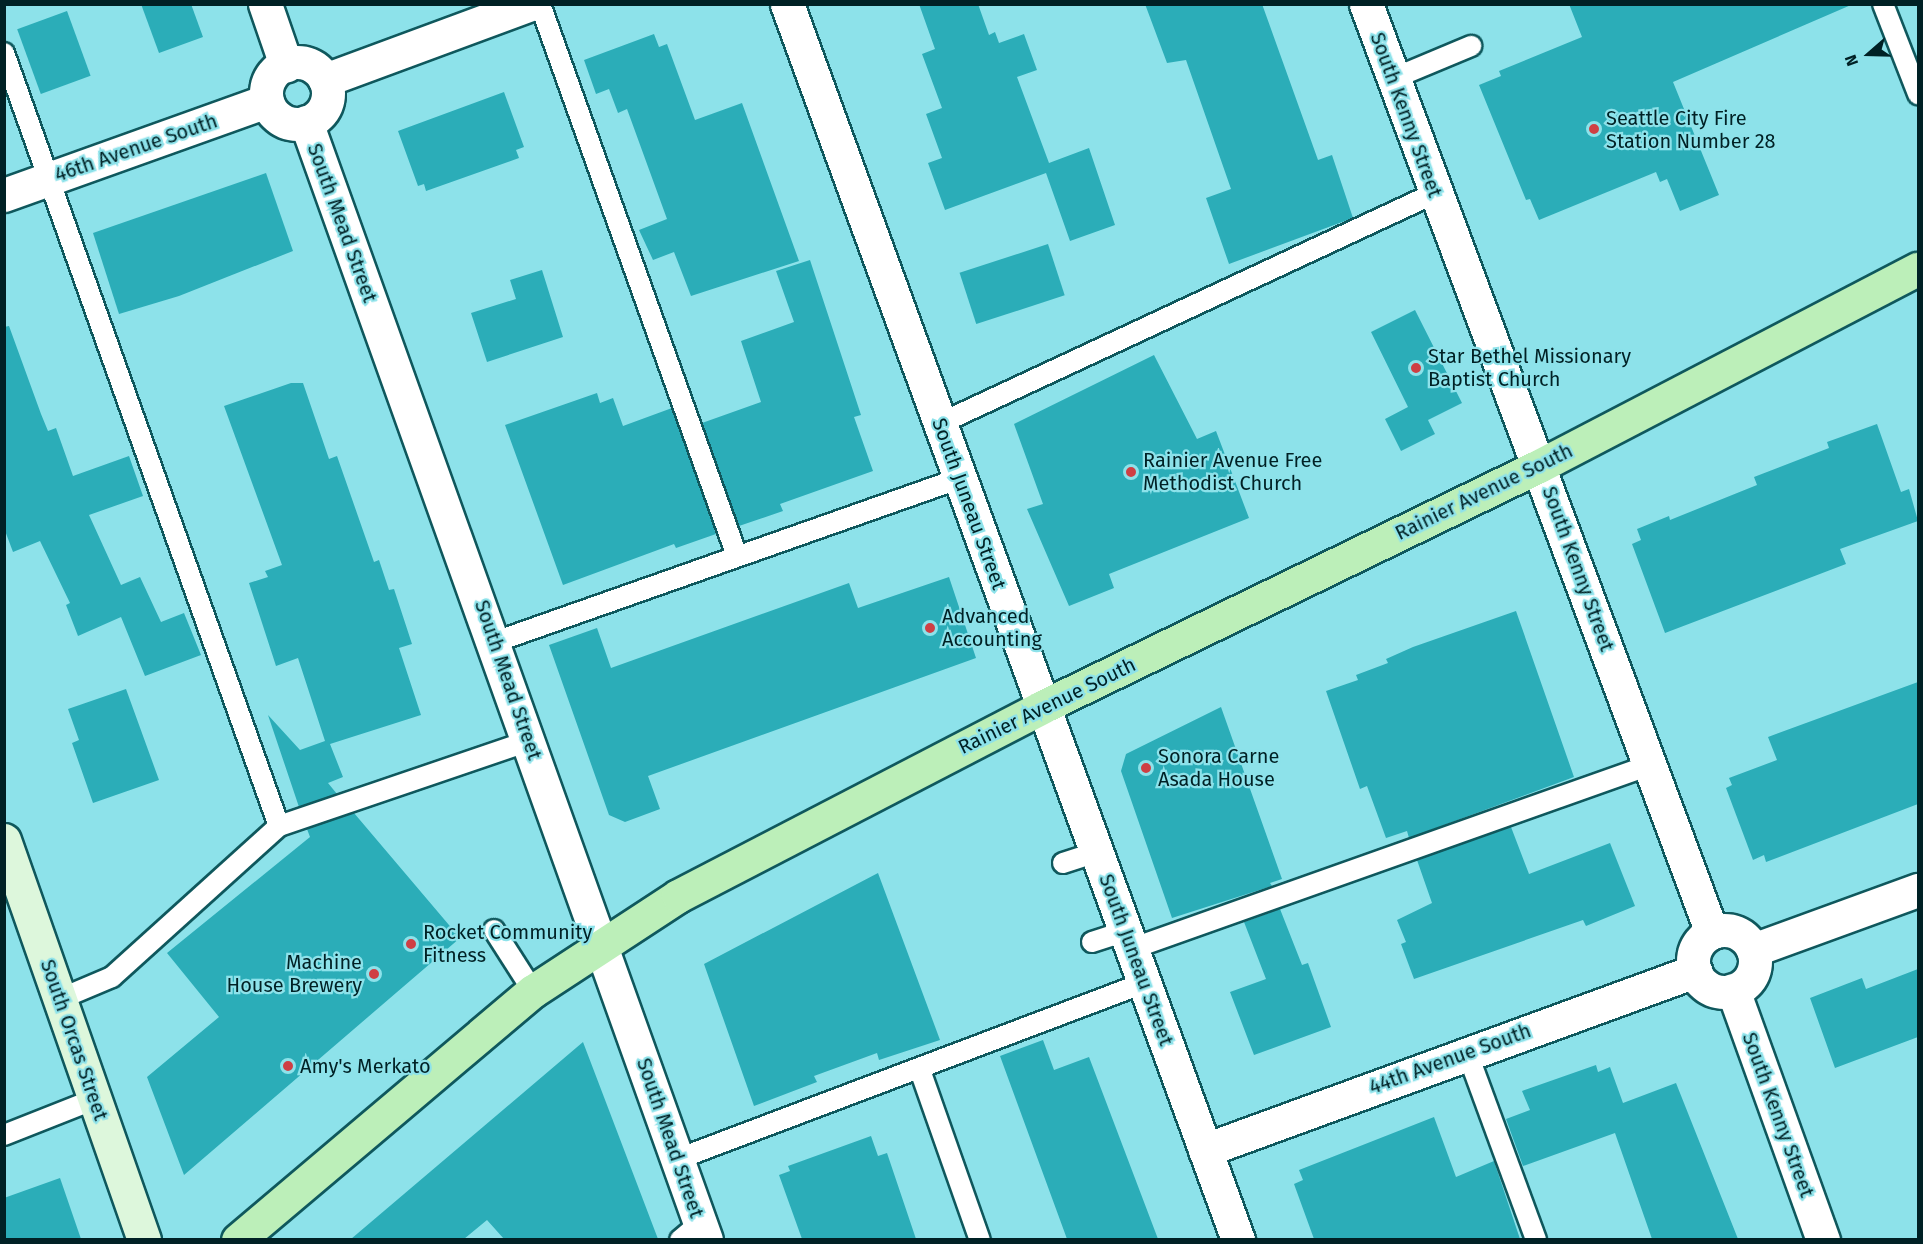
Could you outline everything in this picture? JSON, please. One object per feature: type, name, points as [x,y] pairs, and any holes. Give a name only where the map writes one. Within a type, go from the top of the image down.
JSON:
[{"type":"main road","name":"Rainier Avenue South","points":[[238,1239],[533,991],[601,945],[733,865],[1042,707],[1539,466],[1918,269]]},
{"type":"street","points":[[265,4],[286,64]]},
{"type":"street","points":[[325,80],[531,4]]},
{"type":"street","name":"South Juneau Street","points":[[787,4],[1238,1239]]},
{"type":"street","name":"South Kenny Street","points":[[1366,4],[1392,79],[1539,466],[1712,933]]},
{"type":"street","points":[[301,62],[311,66],[325,80],[327,99],[324,108],[306,122],[282,120],[267,101],[267,83],[286,64],[301,62]]},
{"type":"street","name":"46th Avenue South","points":[[4,195],[267,101]]},
{"type":"street","name":"South Mead Street","points":[[306,122],[495,642],[678,1159],[695,1234]]},
{"type":"street","name":"South Orcas Street","points":[[4,840],[144,1239]]},
{"type":"street","points":[[1753,950],[1918,891]]},
{"type":"street","points":[[1731,930],[1748,941],[1753,950],[1753,971],[1748,980],[1733,990],[1710,988],[1695,971],[1697,946],[1712,933],[1731,930]]},
{"type":"street","name":"44th Avenue South","points":[[1205,1150],[1467,1052],[1695,971]]},
{"type":"street","name":"South Kenny Street","points":[[1733,990],[1823,1239]]},
{"type":"lane","points":[[540,4],[737,556]]},
{"type":"lane","points":[[1884,4],[1918,94]]},
{"type":"lane","points":[[1392,79],[1471,46]]},
{"type":"lane","points":[[4,53],[279,826]]},
{"type":"lane","points":[[939,424],[1435,193]]},
{"type":"lane","points":[[495,642],[960,478]]},
{"type":"lane","points":[[60,999],[112,977],[279,826],[530,741]]},
{"type":"lane","points":[[1092,942],[1128,940],[1650,765]]},
{"type":"lane","points":[[1063,863],[1096,852]]},
{"type":"lane","points":[[494,930],[533,991]]},
{"type":"lane","points":[[678,1159],[920,1070],[1144,983]]},
{"type":"lane","points":[[1467,1052],[1536,1239]]},
{"type":"lane","points":[[920,1070],[980,1239]]},
{"type":"lane","points":[[4,1135],[95,1099]]},
{"type":"building","points":[[141,4],[191,4],[203,37],[159,53]]},
{"type":"building","points":[[919,4],[978,4],[989,35],[995,32],[999,43],[1024,34],[1037,70],[1017,77],[1049,163],[1089,148],[1115,225],[1070,241],[1046,173],[945,210],[928,163],[942,158],[926,114],[942,108],[922,54],[935,49]]},
{"type":"building","points":[[1145,4],[1262,4],[1318,160],[1332,155],[1353,218],[1229,264],[1206,198],[1231,189],[1186,60],[1167,63]]},
{"type":"building","name":"Seattle City Fire Station Number 28","points":[[1569,4],[1851,5],[1673,82],[1719,195],[1680,211],[1667,179],[1660,182],[1656,172],[1539,220],[1530,199],[1526,200],[1479,85],[1501,76],[1499,71],[1582,37]]},
{"type":"building","points":[[67,11],[91,76],[41,94],[17,29]]},
{"type":"building","points":[[654,34],[659,47],[667,44],[695,120],[742,103],[799,261],[691,296],[674,252],[653,260],[639,230],[667,219],[627,109],[618,113],[609,89],[596,94],[584,60]]},
{"type":"building","points":[[504,92],[524,147],[516,150],[519,158],[426,191],[424,184],[418,186],[398,131]]},
{"type":"building","points":[[266,173],[293,251],[179,296],[119,314],[93,233]]},
{"type":"building","points":[[1048,244],[1065,295],[976,324],[960,273]]},
{"type":"building","points":[[810,260],[861,415],[854,417],[873,471],[780,504],[783,511],[739,526],[702,423],[761,402],[741,341],[794,322],[776,271]]},
{"type":"building","points":[[542,270],[563,337],[487,362],[471,313],[516,299],[510,280]]},
{"type":"building","name":"Star Bethel Missionary Baptist Church","points":[[1415,310],[1462,403],[1428,420],[1435,434],[1401,451],[1385,419],[1408,407],[1371,332]]},
{"type":"building","points":[[9,326],[48,431],[56,428],[73,476],[129,456],[143,496],[89,515],[121,585],[140,577],[161,622],[184,613],[201,655],[145,676],[121,617],[78,636],[66,605],[70,603],[40,541],[13,552],[4,528],[4,327]]},
{"type":"building","name":"Rainier Avenue Free Methodist Church","points":[[1154,355],[1197,439],[1216,431],[1249,518],[1109,574],[1114,588],[1069,606],[1027,509],[1043,504],[1014,424]]},
{"type":"building","points":[[291,383],[303,383],[329,459],[337,456],[374,562],[379,560],[389,590],[394,589],[412,644],[399,648],[421,715],[330,744],[343,777],[328,783],[337,794],[299,807],[268,715],[300,750],[325,741],[298,658],[276,666],[249,583],[268,577],[265,571],[282,565],[224,406]]},
{"type":"building","points":[[597,393],[600,403],[613,398],[623,426],[672,408],[716,534],[676,548],[674,544],[563,585],[505,425]]},
{"type":"building","points":[[1877,424],[1901,492],[1909,489],[1918,521],[1840,549],[1846,564],[1665,633],[1632,544],[1641,540],[1637,529],[1669,516],[1670,520],[1757,485],[1754,477],[1829,448],[1827,442]]},
{"type":"building","points":[[949,577],[976,658],[648,776],[660,809],[625,822],[609,815],[549,645],[597,628],[611,668],[849,583],[858,608]]},
{"type":"building","points":[[1516,611],[1574,777],[1409,838],[1407,831],[1386,838],[1367,786],[1360,789],[1326,691],[1358,680],[1356,675],[1388,663],[1386,659],[1413,647]]},
{"type":"building","points":[[1918,682],[1918,804],[1766,862],[1764,855],[1753,860],[1726,788],[1732,785],[1729,778],[1777,760],[1768,737]]},
{"type":"building","points":[[126,689],[159,780],[93,803],[72,743],[79,740],[68,709]]},
{"type":"building","points":[[1221,707],[1282,879],[1270,883],[1272,886],[1172,918],[1121,771],[1126,754]]},
{"type":"building","points":[[354,813],[460,938],[184,1175],[147,1077],[219,1017],[167,953],[310,837],[307,829]]},
{"type":"building","points":[[1511,827],[1529,874],[1610,843],[1635,906],[1586,926],[1583,920],[1414,979],[1401,944],[1406,942],[1397,920],[1432,903],[1417,860]]},
{"type":"building","points":[[878,873],[940,1040],[879,1060],[877,1053],[814,1076],[817,1082],[754,1106],[704,964]]},
{"type":"building","points":[[1280,909],[1302,965],[1308,963],[1331,1027],[1254,1055],[1230,992],[1266,979],[1244,922]]},
{"type":"building","points":[[1918,969],[1918,1037],[1835,1068],[1810,998],[1862,978],[1866,989]]},
{"type":"building","points":[[1043,1040],[1054,1070],[1089,1057],[1158,1239],[1067,1239],[1000,1056]]},
{"type":"building","points":[[583,1042],[658,1239],[504,1239],[487,1220],[464,1239],[351,1239]]},
{"type":"building","points":[[1596,1065],[1598,1072],[1610,1067],[1623,1103],[1676,1083],[1738,1239],[1652,1239],[1615,1133],[1523,1166],[1506,1119],[1530,1110],[1522,1091]]},
{"type":"building","points":[[1434,1117],[1456,1177],[1494,1161],[1520,1239],[1314,1239],[1294,1184],[1303,1180],[1299,1170]]},
{"type":"building","points":[[871,1136],[878,1156],[887,1153],[916,1239],[802,1239],[779,1175],[790,1171],[788,1166]]},
{"type":"building","points":[[60,1178],[81,1239],[4,1239],[4,1198]]},
{"type":"place","name":"Seattle City Fire Station Number 28","points":[[1594,129]]},
{"type":"place","name":"Star Bethel Missionary Baptist Church","points":[[1416,368]]},
{"type":"place","name":"Rainier Avenue Free Methodist Church","points":[[1131,472]]},
{"type":"place","name":"Advanced Accounting","points":[[930,628]]},
{"type":"place","name":"Sonora Carne Asada House","points":[[1146,768]]},
{"type":"place","name":"Rocket Community Fitness","points":[[411,944]]},
{"type":"place","name":"Machine House Brewery","points":[[374,974]]},
{"type":"place","name":"Amy's Merkato","points":[[288,1066]]}]
